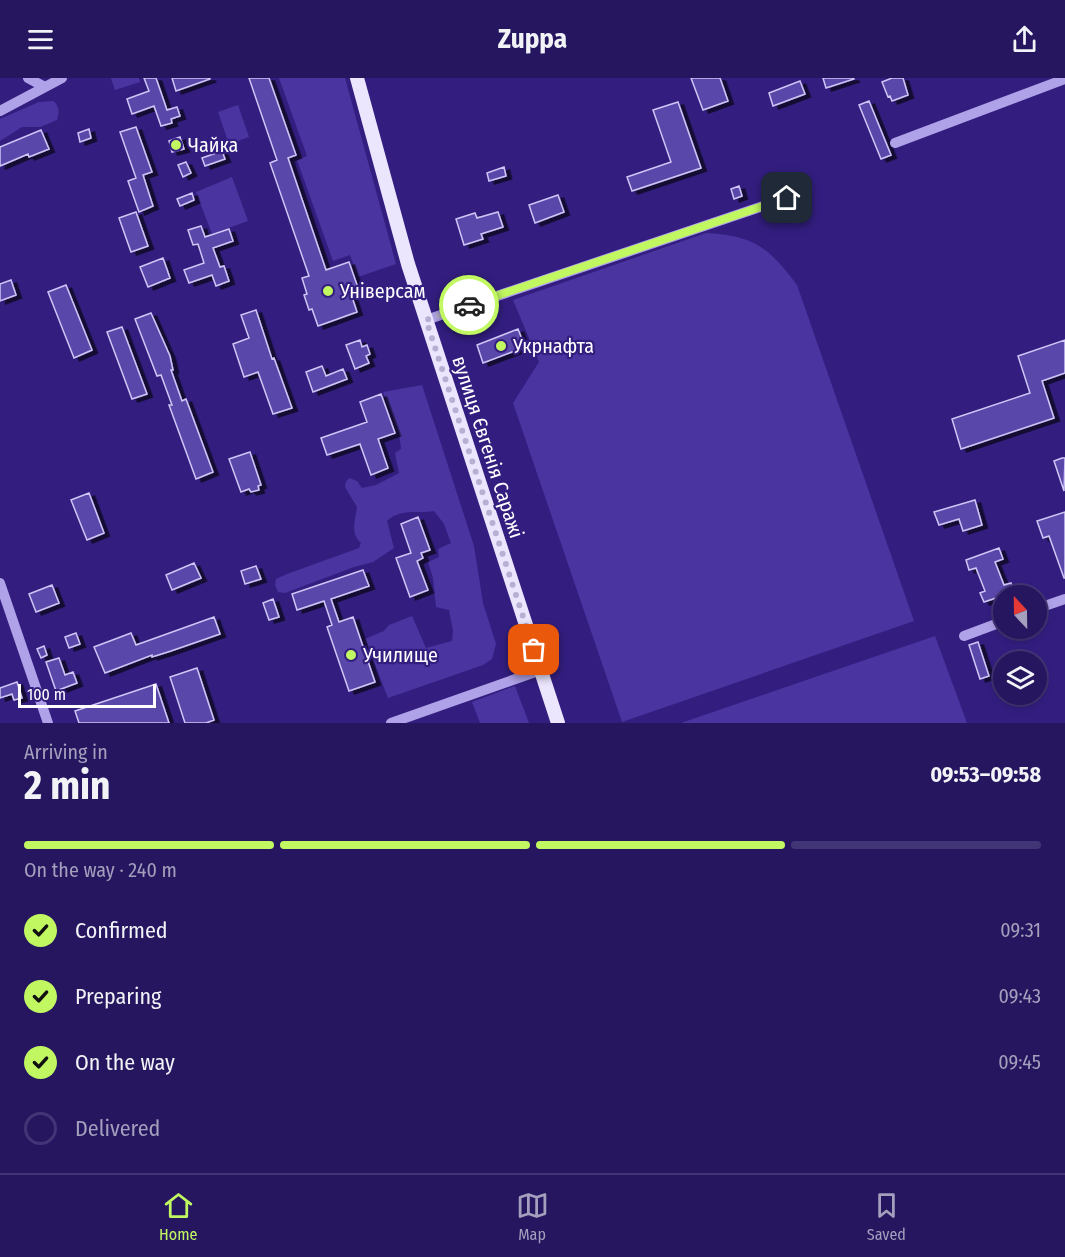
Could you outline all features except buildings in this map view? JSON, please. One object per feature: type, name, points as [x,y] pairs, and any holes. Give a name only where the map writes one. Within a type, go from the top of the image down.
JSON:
[{"type":"main road","name":"вулиця Євгенія Саражі","points":[[357,78],[426,320],[558,723]]},
{"type":"street","points":[[28,78],[45,87]]},
{"type":"street","points":[[0,111],[62,78]]},
{"type":"street","points":[[895,143],[1065,79]]},
{"type":"street","points":[[426,320],[787,198]]},
{"type":"street","points":[[0,583],[48,723]]},
{"type":"street","points":[[1047,605],[1065,598]]},
{"type":"street","points":[[964,636],[993,625]]},
{"type":"street","points":[[391,723],[541,670]]},
{"type":"shaded area","points":[[111,78],[139,78],[140,82],[115,90]]},
{"type":"shaded area","points":[[279,78],[345,78],[396,264],[358,277],[350,255],[333,261],[297,160],[307,156]]},
{"type":"shaded area","points":[[53,101],[57,105],[57,120],[40,127],[22,127],[0,141],[0,119],[39,102]]},
{"type":"shaded area","points":[[238,105],[249,137],[229,144],[218,112]]},
{"type":"shaded area","points":[[232,177],[248,221],[212,234],[196,192]]},
{"type":"shaded area","points":[[706,233],[737,237],[759,246],[777,261],[797,285],[914,621],[622,722],[513,403],[539,362],[513,300]]},
{"type":"shaded area","points":[[422,385],[474,546],[483,603],[496,644],[492,659],[483,665],[388,698],[365,639],[384,631],[389,625],[412,616],[426,648],[452,641],[453,631],[449,610],[436,607],[433,578],[428,562],[439,557],[438,549],[451,543],[444,524],[434,511],[398,514],[387,521],[394,548],[373,562],[285,593],[278,592],[275,585],[276,579],[287,574],[359,548],[361,543],[355,535],[354,526],[357,507],[345,487],[346,482],[349,478],[357,481],[362,488],[376,485],[399,473],[395,453],[401,449],[399,433],[383,392]]},
{"type":"shaded area","points":[[935,636],[967,723],[681,723]]},
{"type":"shaded area","points":[[515,686],[529,723],[480,723],[472,702]]},
{"type":"way so far","points":[[469,305],[426,320],[534,650]]},
{"type":"place","name":"Чайка","points":[[176,145]]},
{"type":"place","name":"Універсам","points":[[328,291]]},
{"type":"place","name":"Укрнафта","points":[[501,346]]},
{"type":"place","name":"Училище","points":[[351,655]]},
{"type":"route","points":[[469,305],[787,198]]}]
